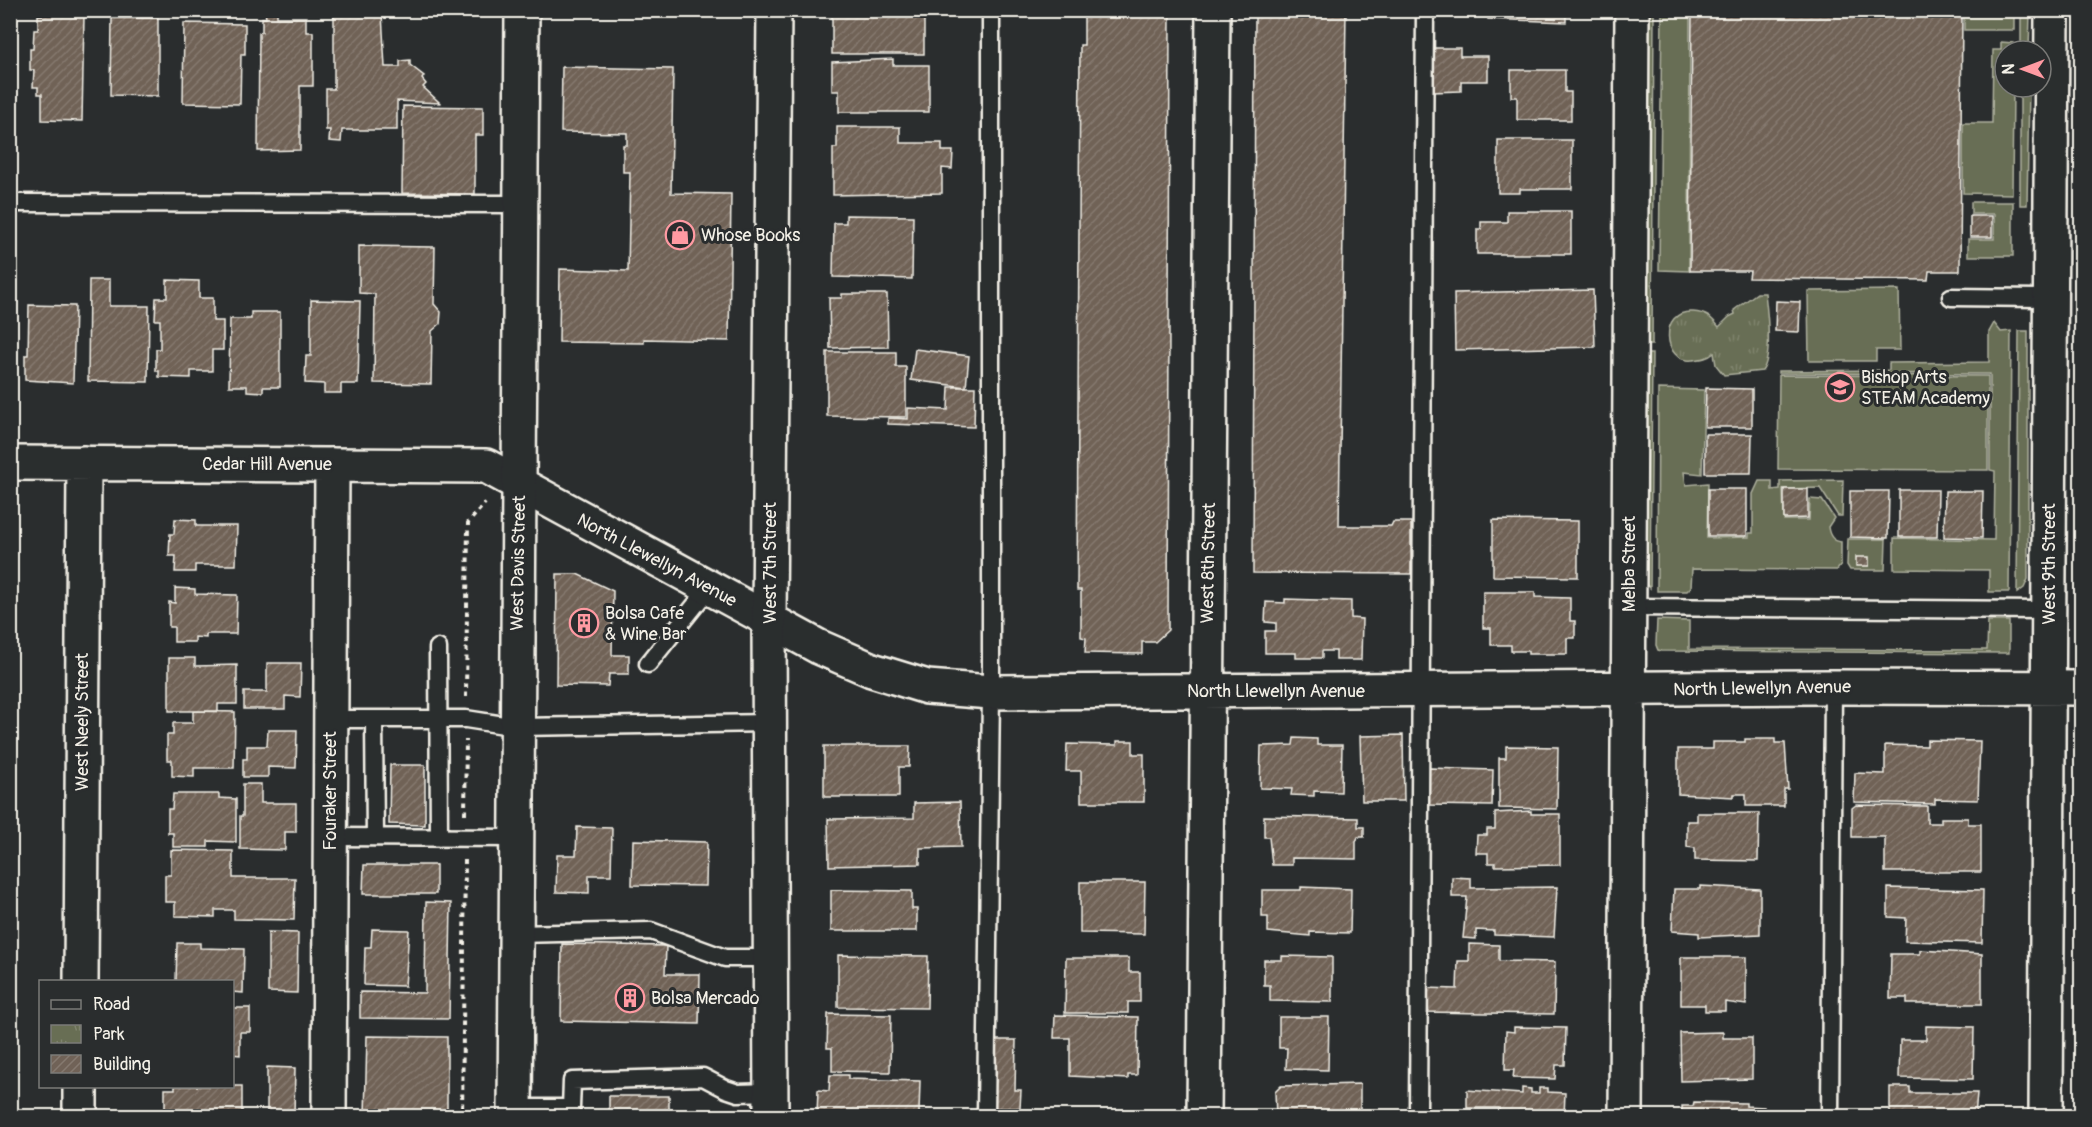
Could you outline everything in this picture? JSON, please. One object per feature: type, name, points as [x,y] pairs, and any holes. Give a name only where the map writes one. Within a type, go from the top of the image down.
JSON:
[{"type":"street","name":"West Davis Street","points":[[515,1112],[522,10]]},
{"type":"street","name":"West 7th Street","points":[[771,1104],[769,620],[774,10]]},
{"type":"street","name":"West 8th Street","points":[[1204,1116],[1213,10]]},
{"type":"street","name":"Melba Street","points":[[1626,1116],[1632,10]]},
{"type":"street","name":"West 9th Street","points":[[2046,1116],[2052,10]]},
{"type":"street","name":"Cedar Hill Avenue","points":[[10,463],[486,466],[519,483]]},
{"type":"street","name":"West Neely Street","points":[[81,980],[84,463]]},
{"type":"street","name":"Fouraker Street","points":[[329,1116],[332,465]]},
{"type":"street","name":"North Llewellyn Avenue","points":[[519,483],[819,646],[872,670],[927,687],[990,692],[1833,687],[2082,688]]},
{"type":"street","points":[[80,1088],[80,1116]]},
{"type":"lane","points":[[986,1116],[990,692],[991,10]]},
{"type":"lane","points":[[1418,1116],[1425,10]]},
{"type":"lane","points":[[10,203],[520,204]]},
{"type":"lane","points":[[1950,297],[2050,298]]},
{"type":"lane","points":[[648,664],[709,588]]},
{"type":"lane","points":[[1629,607],[2049,610]]},
{"type":"lane","points":[[438,648],[438,720],[432,773],[432,811],[440,838]]},
{"type":"lane","points":[[1830,1116],[1833,687]]},
{"type":"lane","points":[[374,719],[382,773],[382,810],[375,837]]},
{"type":"lane","points":[[330,720],[466,719],[517,727],[770,723]]},
{"type":"lane","points":[[330,837],[517,838]]},
{"type":"lane","points":[[516,934],[651,932],[725,958],[770,958]]},
{"type":"lane","points":[[515,1112],[571,1108],[572,1081],[703,1077],[726,1089],[771,1104]]},
{"type":"path","points":[[462,1116],[468,523],[485,503]]},
{"type":"green space","points":[[1654,10],[1652,345],[1647,345],[1649,11]]},
{"type":"green space","points":[[1662,11],[1690,11],[1689,271],[1659,270]]},
{"type":"green space","points":[[1964,11],[2014,11],[2014,30],[1964,30]]},
{"type":"green space","points":[[2021,11],[2030,11],[2029,39],[2021,39]]},
{"type":"green space","points":[[1993,50],[1993,99],[2013,99],[2012,194],[1963,193],[1963,123],[1992,123]]},
{"type":"green space","points":[[2020,99],[2029,99],[2027,205],[2020,205]]},
{"type":"green space","points":[[1971,202],[2013,202],[2013,256],[1968,256],[1968,239],[1994,239],[1994,214],[1971,214]]},
{"type":"green space","points":[[1899,290],[1900,350],[1876,350],[1876,361],[1809,361],[1808,291]]},
{"type":"green space","points":[[1757,293],[1765,293],[1768,322],[1767,355],[1762,371],[1724,375],[1716,365],[1714,353],[1706,358],[1692,360],[1682,359],[1675,354],[1668,336],[1674,319],[1682,313],[1701,313],[1708,316],[1719,327],[1735,314],[1734,310]]},
{"type":"green space","points":[[1994,323],[2001,332],[2011,331],[2009,592],[1989,592],[1989,570],[1894,569],[1894,538],[1994,540],[1995,471],[1990,470],[1990,374],[1778,373],[1778,371],[1889,370],[1889,363],[1989,362],[1989,332]]},
{"type":"green space","points":[[2019,331],[2028,331],[2028,579],[2024,588],[2017,593]]},
{"type":"green space","points":[[1647,354],[1652,354],[1650,588],[1646,584]]},
{"type":"green space","points":[[1779,375],[1988,376],[1988,470],[1778,469]]},
{"type":"green space","points":[[1658,389],[1704,390],[1702,474],[1684,472],[1686,485],[1708,483],[1707,538],[1749,537],[1749,533],[1753,533],[1753,494],[1759,481],[1772,481],[1772,490],[1780,489],[1780,481],[1843,480],[1842,516],[1838,516],[1820,488],[1783,489],[1784,520],[1809,520],[1810,499],[1822,500],[1834,518],[1828,527],[1832,537],[1841,542],[1841,565],[1837,570],[1692,569],[1691,587],[1687,591],[1657,591]]},
{"type":"green space","points":[[1848,539],[1886,539],[1885,570],[1850,570],[1847,565]]},
{"type":"green space","points":[[1657,620],[1689,621],[1689,649],[1987,650],[1988,621],[2009,621],[2009,653],[1662,651],[1658,650],[1656,645]]},
{"type":"building","points":[[832,10],[924,10],[924,54],[832,54]]},
{"type":"building","points":[[1084,10],[1170,10],[1168,630],[1155,642],[1142,642],[1142,654],[1085,653],[1086,638],[1081,637],[1081,590],[1077,590],[1080,45],[1084,45]]},
{"type":"building","points":[[1255,10],[1346,10],[1339,526],[1391,526],[1393,522],[1411,522],[1411,574],[1253,573]]},
{"type":"building","points":[[1488,10],[1566,10],[1566,22],[1488,19]]},
{"type":"building","points":[[1692,10],[1962,10],[1960,271],[1929,271],[1928,280],[1749,278],[1750,271],[1690,271]]},
{"type":"building","points":[[265,11],[277,11],[277,17],[306,17],[306,32],[313,32],[313,86],[300,86],[300,150],[258,151],[259,33],[262,32],[262,18],[266,18]]},
{"type":"building","points":[[334,14],[382,14],[385,67],[400,67],[400,61],[410,60],[410,65],[424,76],[422,79],[426,84],[423,87],[440,103],[397,101],[397,130],[342,130],[341,142],[329,141],[330,130],[326,130],[326,89],[334,89]]},
{"type":"building","points":[[38,15],[84,16],[82,121],[42,120],[42,94],[38,94],[38,87],[33,87],[34,70],[30,70],[30,49],[33,49],[34,30],[38,30]]},
{"type":"building","points":[[112,18],[158,18],[158,96],[111,95]]},
{"type":"building","points":[[10,20],[15,20],[14,120],[10,120]]},
{"type":"building","points":[[184,23],[245,24],[245,54],[241,54],[240,104],[183,103]]},
{"type":"building","points":[[1432,48],[1460,48],[1460,56],[1488,56],[1488,81],[1461,81],[1461,91],[1432,92]]},
{"type":"building","points":[[893,59],[893,65],[929,65],[929,112],[839,112],[839,91],[832,91],[832,62]]},
{"type":"building","name":"Whose Books","points":[[562,67],[673,69],[671,193],[731,194],[729,341],[644,339],[644,343],[559,342],[560,269],[628,271],[630,172],[623,172],[623,145],[627,145],[627,133],[561,132]]},
{"type":"building","points":[[1511,70],[1565,70],[1565,92],[1571,92],[1571,120],[1517,120],[1517,97],[1511,97]]},
{"type":"building","points":[[403,106],[483,107],[483,135],[475,135],[475,194],[402,193]]},
{"type":"building","points":[[837,127],[900,127],[900,143],[942,143],[942,151],[953,151],[952,169],[942,168],[942,193],[833,195],[833,148],[837,148]]},
{"type":"building","points":[[1498,140],[1572,140],[1572,189],[1520,189],[1520,193],[1498,193]]},
{"type":"building","points":[[1507,211],[1571,211],[1571,254],[1477,254],[1477,229],[1481,229],[1481,222],[1507,222]]},
{"type":"building","points":[[846,215],[913,216],[912,279],[833,277],[834,223],[846,223]]},
{"type":"building","points":[[1970,216],[1992,216],[1992,237],[1970,237]]},
{"type":"building","points":[[359,246],[435,247],[434,304],[441,312],[440,324],[432,331],[431,384],[374,383],[375,294],[359,293]]},
{"type":"building","points":[[89,280],[109,280],[109,306],[149,306],[148,382],[88,381]]},
{"type":"building","points":[[167,280],[199,281],[199,298],[213,298],[213,321],[223,321],[223,350],[212,350],[212,371],[191,371],[191,378],[159,377],[159,371],[156,371],[156,349],[160,349],[160,320],[155,320],[156,298],[167,298]]},
{"type":"building","points":[[1593,290],[1595,347],[1455,350],[1454,293]]},
{"type":"building","points":[[842,294],[887,294],[888,347],[830,348],[829,298],[842,298]]},
{"type":"building","points":[[311,300],[360,301],[358,384],[341,384],[341,393],[324,393],[324,384],[305,383],[306,356],[311,356]]},
{"type":"building","points":[[1776,301],[1800,302],[1799,332],[1775,331]]},
{"type":"building","points":[[10,302],[15,302],[15,346],[10,346]]},
{"type":"building","points":[[29,305],[75,306],[73,383],[25,380]]},
{"type":"building","points":[[251,312],[280,312],[280,387],[263,387],[263,392],[247,391],[247,386],[229,386],[230,319],[251,319]]},
{"type":"building","points":[[915,349],[969,356],[966,387],[911,380]]},
{"type":"building","points":[[827,352],[896,352],[896,367],[906,367],[906,417],[827,416]]},
{"type":"building","points":[[949,387],[975,387],[974,427],[888,424],[888,418],[908,419],[908,408],[948,410]]},
{"type":"building","points":[[1706,388],[1752,389],[1752,427],[1705,427]]},
{"type":"building","points":[[1705,434],[1752,434],[1751,473],[1705,473]]},
{"type":"building","points":[[1708,489],[1747,489],[1747,536],[1708,536]]},
{"type":"building","points":[[1784,489],[1808,489],[1808,518],[1784,519]]},
{"type":"building","points":[[1899,490],[1938,490],[1937,537],[1899,537]]},
{"type":"building","points":[[1850,491],[1889,491],[1888,538],[1850,537]]},
{"type":"building","points":[[1945,491],[1983,491],[1982,538],[1944,537]]},
{"type":"building","points":[[175,519],[196,520],[196,526],[237,526],[236,565],[195,565],[195,572],[175,572],[176,556],[169,556],[170,534],[174,534]]},
{"type":"building","points":[[1493,520],[1578,521],[1578,577],[1493,576]]},
{"type":"building","points":[[1856,557],[1869,557],[1869,566],[1856,566]]},
{"type":"building","name":"Bolsa Cafe & Wine Bar","points":[[557,574],[577,574],[613,591],[612,655],[629,655],[629,674],[609,674],[608,686],[556,685]]},
{"type":"building","points":[[175,588],[195,589],[195,594],[237,595],[236,634],[206,634],[206,638],[195,637],[195,642],[174,642],[174,627],[169,627],[169,602],[175,603]]},
{"type":"building","points":[[1483,592],[1535,592],[1535,597],[1570,598],[1570,621],[1575,621],[1575,638],[1567,638],[1567,654],[1528,654],[1528,651],[1511,651],[1511,645],[1491,645],[1491,628],[1483,628]]},
{"type":"building","points":[[1285,599],[1351,601],[1351,618],[1362,619],[1361,660],[1336,660],[1336,651],[1322,651],[1322,658],[1296,658],[1296,653],[1265,653],[1265,631],[1276,631],[1276,623],[1265,622],[1266,602],[1285,603]]},
{"type":"building","points":[[169,658],[195,658],[195,666],[237,665],[237,704],[218,704],[218,711],[169,711]]},
{"type":"building","points":[[267,663],[301,663],[300,697],[285,696],[285,709],[244,709],[244,692],[267,692]]},
{"type":"building","points":[[193,711],[235,712],[234,768],[194,768],[194,777],[172,776],[172,760],[167,760],[167,735],[173,735],[173,723],[193,723]]},
{"type":"building","points":[[268,730],[297,730],[296,768],[268,767],[268,777],[243,777],[243,759],[247,759],[247,746],[267,746]]},
{"type":"building","points":[[1403,735],[1404,801],[1362,801],[1360,736]]},
{"type":"building","points":[[1294,738],[1317,739],[1317,745],[1342,745],[1341,792],[1314,791],[1314,796],[1291,795],[1292,789],[1260,788],[1261,746],[1293,745]]},
{"type":"building","points":[[1745,739],[1775,739],[1775,743],[1785,743],[1788,789],[1784,789],[1784,806],[1746,806],[1746,794],[1734,794],[1734,797],[1678,794],[1678,749],[1713,749],[1713,742],[1745,742]]},
{"type":"building","points":[[1927,740],[1980,741],[1978,800],[1935,799],[1935,804],[1854,802],[1855,773],[1885,774],[1885,745],[1927,746]]},
{"type":"building","points":[[1117,741],[1133,741],[1133,754],[1144,754],[1144,802],[1081,802],[1081,771],[1066,771],[1067,744],[1117,745]]},
{"type":"building","points":[[824,746],[910,746],[909,767],[899,767],[899,797],[824,797]]},
{"type":"building","points":[[1506,746],[1558,747],[1557,809],[1499,808],[1499,758],[1506,758]]},
{"type":"building","points":[[390,765],[425,765],[425,825],[389,824]]},
{"type":"building","points":[[1429,768],[1493,770],[1492,806],[1427,805]]},
{"type":"building","points":[[243,784],[261,784],[261,803],[296,803],[296,832],[285,832],[285,850],[240,849]]},
{"type":"building","points":[[173,794],[219,794],[219,798],[236,799],[236,842],[208,841],[208,847],[173,847],[173,833],[168,833],[168,809],[172,809]]},
{"type":"building","points":[[960,802],[961,847],[920,848],[920,864],[829,866],[828,819],[914,818],[914,803]]},
{"type":"building","points":[[1856,805],[1927,806],[1927,823],[1941,823],[1941,818],[1968,818],[1968,824],[1981,824],[1981,872],[1885,872],[1885,837],[1852,837],[1852,808]]},
{"type":"building","points":[[1531,811],[1531,814],[1560,814],[1560,865],[1495,866],[1495,863],[1488,863],[1488,853],[1476,853],[1477,835],[1487,835],[1487,829],[1495,829],[1495,813]]},
{"type":"building","points":[[1697,813],[1759,813],[1758,861],[1695,860],[1695,848],[1687,847],[1687,821],[1697,821]]},
{"type":"building","points":[[1264,816],[1358,818],[1358,827],[1364,827],[1364,837],[1358,837],[1356,842],[1356,859],[1292,858],[1292,865],[1272,865],[1269,837],[1264,837]]},
{"type":"building","points":[[577,827],[612,828],[611,875],[589,875],[589,893],[556,892],[557,855],[576,855]]},
{"type":"building","points":[[633,840],[707,842],[706,886],[632,885]]},
{"type":"building","points":[[171,850],[233,851],[233,878],[295,878],[294,920],[234,919],[234,910],[215,910],[215,917],[175,916],[175,902],[165,902],[165,875],[171,875]]},
{"type":"building","points":[[364,865],[436,865],[436,894],[363,894]]},
{"type":"building","points":[[1452,877],[1471,878],[1471,888],[1557,887],[1554,937],[1494,935],[1494,931],[1476,930],[1476,939],[1463,938],[1467,897],[1452,897]]},
{"type":"building","points":[[1080,882],[1145,882],[1144,934],[1080,933]]},
{"type":"building","points":[[1700,886],[1760,889],[1760,934],[1699,937],[1699,933],[1672,931],[1674,889],[1700,889]]},
{"type":"building","points":[[1301,887],[1351,889],[1350,933],[1310,932],[1310,936],[1268,932],[1268,917],[1262,917],[1262,890],[1301,890]]},
{"type":"building","points":[[1888,888],[1983,890],[1982,943],[1905,941],[1906,918],[1888,917]]},
{"type":"building","points":[[831,890],[912,891],[912,909],[917,909],[917,931],[831,931]]},
{"type":"building","points":[[426,902],[451,903],[449,1019],[360,1018],[360,992],[425,993]]},
{"type":"building","points":[[372,929],[409,930],[405,986],[364,985],[365,947],[371,947]]},
{"type":"building","points":[[268,932],[298,933],[297,993],[268,992]]},
{"type":"building","points":[[177,943],[200,943],[200,948],[244,949],[243,993],[234,992],[234,980],[176,980]]},
{"type":"building","name":"Bolsa Mercado","points":[[562,944],[666,946],[665,974],[700,974],[699,1024],[561,1021]]},
{"type":"building","points":[[1469,944],[1499,945],[1499,961],[1555,962],[1554,1014],[1424,1012],[1425,988],[1457,989],[1458,961],[1469,961]]},
{"type":"building","points":[[1920,950],[1982,954],[1982,1004],[1907,1004],[1907,998],[1890,998],[1891,954],[1920,954]]},
{"type":"building","points":[[838,955],[928,956],[927,1008],[838,1007]]},
{"type":"building","points":[[1282,956],[1332,957],[1332,1002],[1270,1001],[1270,985],[1264,985],[1264,960],[1282,960]]},
{"type":"building","points":[[1681,957],[1746,957],[1746,1005],[1725,1002],[1725,1011],[1705,1011],[1705,1005],[1681,1005]]},
{"type":"building","points":[[1066,958],[1129,958],[1129,972],[1140,972],[1140,1002],[1128,1002],[1128,1013],[1065,1013]]},
{"type":"building","points":[[234,1008],[250,1008],[250,1032],[240,1032],[240,1055],[234,1054]]},
{"type":"building","points":[[828,1014],[891,1015],[890,1072],[832,1071],[832,1048],[827,1048]]},
{"type":"building","points":[[1055,1015],[1138,1017],[1137,1075],[1128,1075],[1128,1079],[1070,1076],[1070,1038],[1054,1038]]},
{"type":"building","points":[[1279,1017],[1329,1017],[1328,1070],[1286,1069],[1287,1048],[1279,1048]]},
{"type":"building","points":[[1926,1026],[1974,1027],[1973,1079],[1899,1078],[1900,1040],[1926,1040]]},
{"type":"building","points":[[1514,1027],[1566,1028],[1565,1065],[1556,1065],[1555,1079],[1513,1078],[1514,1070],[1505,1070],[1506,1031],[1514,1032]]},
{"type":"building","points":[[1723,1032],[1723,1038],[1752,1038],[1752,1079],[1681,1081],[1680,1033]]},
{"type":"building","points":[[367,1036],[447,1037],[447,1116],[365,1116]]},
{"type":"building","points":[[994,1040],[1016,1040],[1015,1090],[1021,1090],[1020,1108],[993,1108]]},
{"type":"building","points":[[267,1067],[295,1068],[294,1116],[267,1116]]},
{"type":"building","points":[[830,1075],[848,1075],[848,1079],[920,1081],[919,1113],[933,1113],[933,1116],[817,1115],[818,1090],[829,1091]]},
{"type":"building","points":[[1360,1084],[1360,1116],[1276,1116],[1275,1092],[1281,1086]]},
{"type":"building","points":[[242,1086],[242,1116],[165,1114],[165,1089]]},
{"type":"building","points":[[1890,1087],[1910,1087],[1910,1093],[1977,1093],[1975,1116],[1890,1115]]},
{"type":"building","points":[[1522,1088],[1531,1089],[1531,1093],[1539,1093],[1539,1088],[1548,1088],[1548,1092],[1565,1093],[1564,1116],[1489,1116],[1489,1112],[1499,1112],[1499,1108],[1467,1108],[1467,1090],[1522,1094]]},
{"type":"building","points":[[609,1096],[669,1096],[669,1116],[602,1116],[602,1114],[609,1115]]},
{"type":"building","points":[[1694,1102],[1746,1103],[1746,1106],[1764,1107],[1764,1116],[1682,1116],[1682,1106],[1693,1106]]},
{"type":"place","name":"Whose Books","points":[[680,235]]},
{"type":"place","name":"Bishop Arts STEAM Academy","points":[[1840,387]]},
{"type":"place","name":"Bolsa Cafe & Wine Bar","points":[[584,623]]},
{"type":"place","name":"Bolsa Mercado","points":[[630,998]]}]
